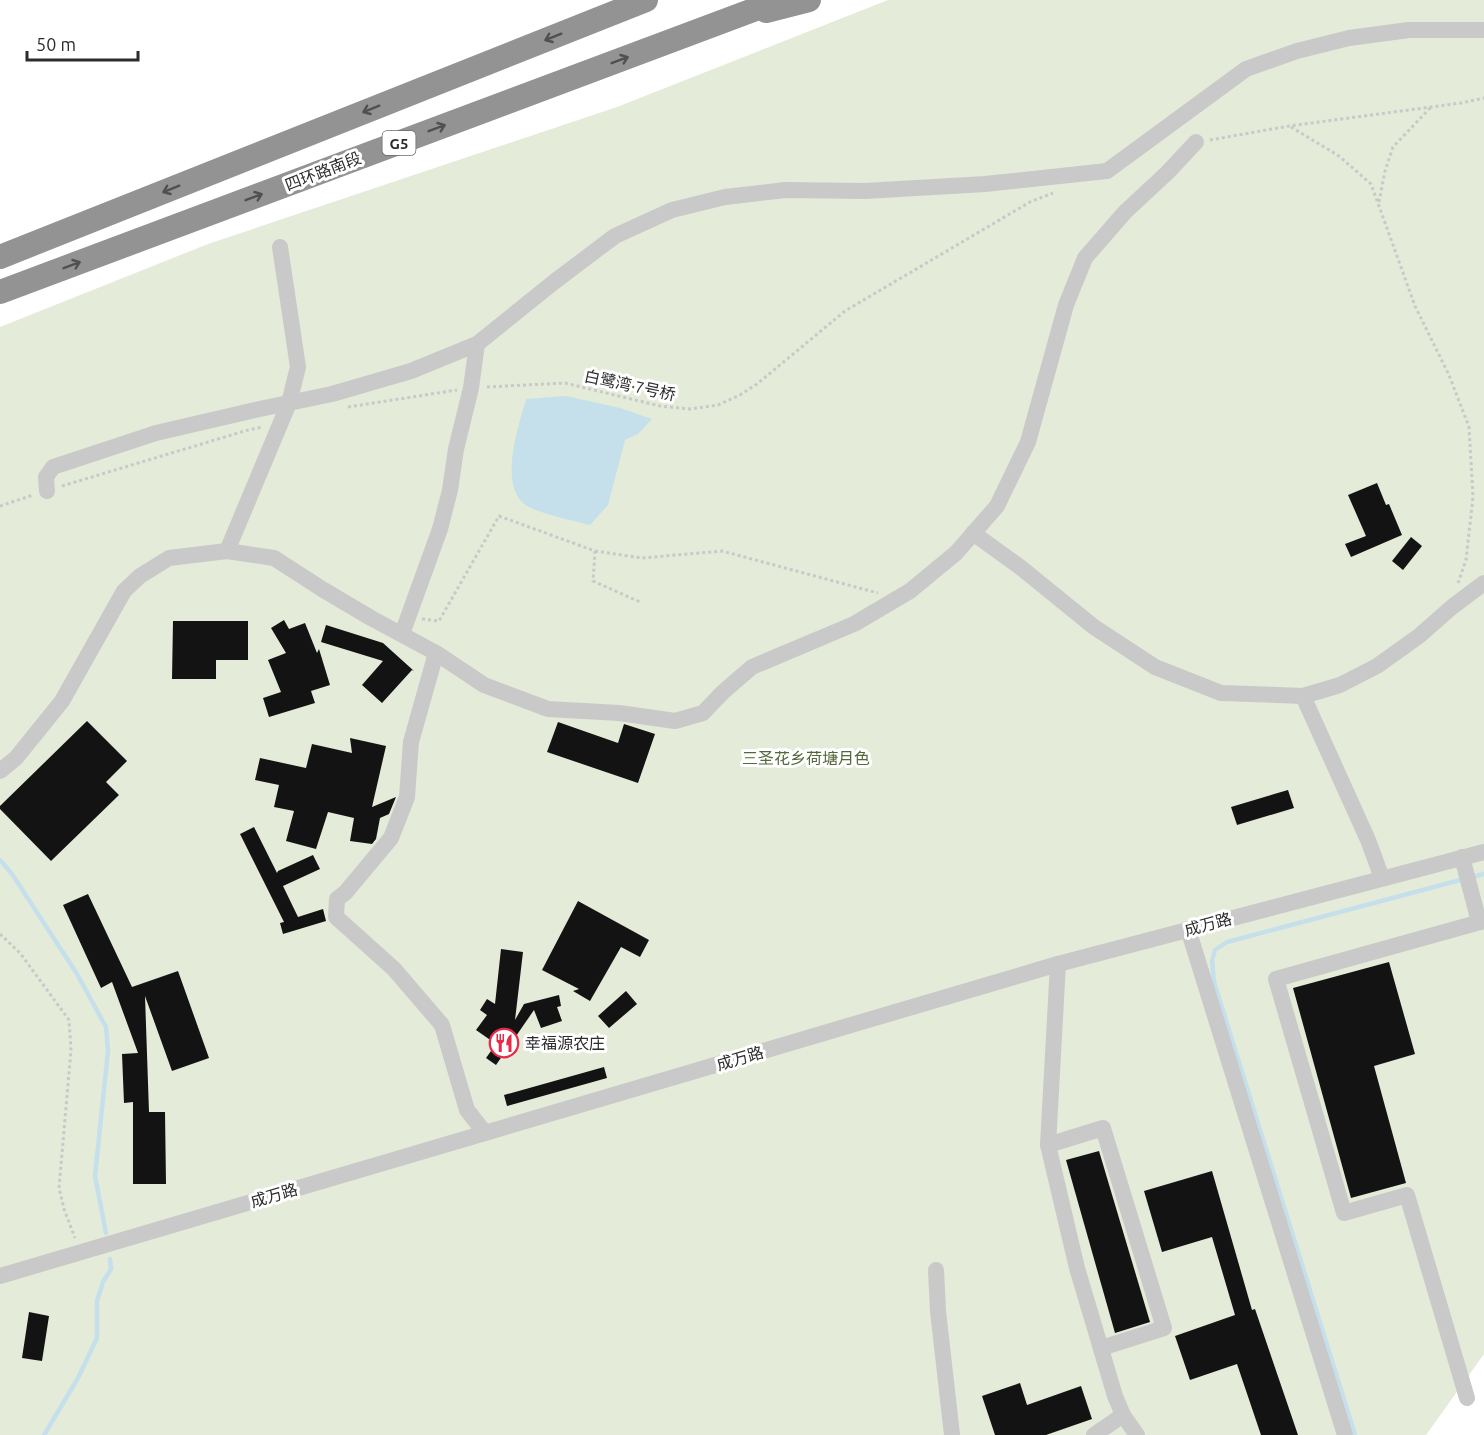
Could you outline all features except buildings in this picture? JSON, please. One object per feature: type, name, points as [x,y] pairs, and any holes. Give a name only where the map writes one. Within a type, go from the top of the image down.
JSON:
[{"type":"highway","name":"G5","points":[[0,257],[646,0]]},
{"type":"highway","name":"四环路南段","points":[[9,289],[780,0]]},
{"type":"highway","points":[[709,26],[808,0]]},
{"type":"street","points":[[47,491],[46,477],[53,467],[156,433],[332,394],[411,371],[477,344],[615,236],[672,210],[724,197],[785,190],[889,189],[985,184],[1107,171],[1246,69],[1297,51],[1349,38],[1409,30],[1484,30]]},
{"type":"street","points":[[0,771],[16,758],[62,702],[124,591],[140,576],[169,558],[227,551],[274,558],[322,589],[436,652],[484,685],[548,709],[619,713],[675,721],[703,713],[752,667],[854,624],[910,591],[956,553],[974,533],[997,506],[1028,442],[1066,305],[1085,258],[1125,212],[1196,142]]},
{"type":"street","points":[[227,551],[289,403],[298,367],[280,247]]},
{"type":"street","points":[[402,634],[440,529],[471,387],[477,344]]},
{"type":"street","points":[[974,533],[1094,627],[1155,667],[1221,693],[1303,696],[1340,685],[1377,666],[1484,584]]},
{"type":"street","points":[[436,652],[411,742],[407,796],[391,838],[345,893],[337,899],[336,916],[394,969],[442,1025],[467,1110],[485,1133]]},
{"type":"street","points":[[1303,696],[1382,878]]},
{"type":"street","name":"成万路","points":[[0,1276],[1059,964],[1484,852]]},
{"type":"street","points":[[1462,857],[1482,922],[1276,979],[1344,1213],[1407,1195],[1467,1398]]},
{"type":"street","points":[[1188,929],[1345,1435]]},
{"type":"street","points":[[1059,964],[1048,1145],[1077,1268],[1114,1396],[1137,1435]]},
{"type":"street","points":[[1048,1145],[1103,1128],[1164,1328],[1101,1348]]},
{"type":"street","points":[[936,1270],[938,1311],[952,1435]]},
{"type":"street","points":[[1094,1435],[1123,1414]]},
{"type":"path","points":[[1378,204],[1393,147],[1432,106]]},
{"type":"path","points":[[1289,126],[1339,156],[1371,184],[1415,306],[1449,375],[1469,427],[1473,497],[1466,560],[1452,607]]},
{"type":"path","name":"白鹭湾·7号桥","points":[[520,386],[565,383],[660,406],[690,409],[718,405],[757,384],[819,332]]},
{"type":"path","points":[[439,621],[499,516],[595,551],[642,558],[722,551],[898,598]]},
{"type":"path","points":[[595,551],[593,581],[640,602]]},
{"type":"path","points":[[0,934],[20,953],[69,1020],[71,1050],[59,1188],[80,1252]]},
{"type":"green space","name":"三圣花乡荷塘月色","points":[[888,0],[1484,0],[1484,1354],[1426,1435],[0,1435],[0,327],[208,244],[617,107]]},
{"type":"water","points":[[566,396],[620,408],[652,419],[638,434],[625,440],[608,505],[590,525],[531,508],[520,500],[514,488],[512,458],[526,399]]},
{"type":"waterway","points":[[0,860],[12,874],[77,974],[106,1027],[108,1051],[95,1176],[106,1233]]},
{"type":"waterway","points":[[1472,877],[1484,874]]},
{"type":"waterway","points":[[1355,1435],[1214,982],[1212,961],[1215,950],[1227,942],[1464,879]]},
{"type":"waterway","points":[[44,1435],[78,1378],[97,1338],[97,1301],[103,1282],[111,1269],[110,1259]]},
{"type":"place","name":"幸福源农庄","points":[[504,1043]]}]
